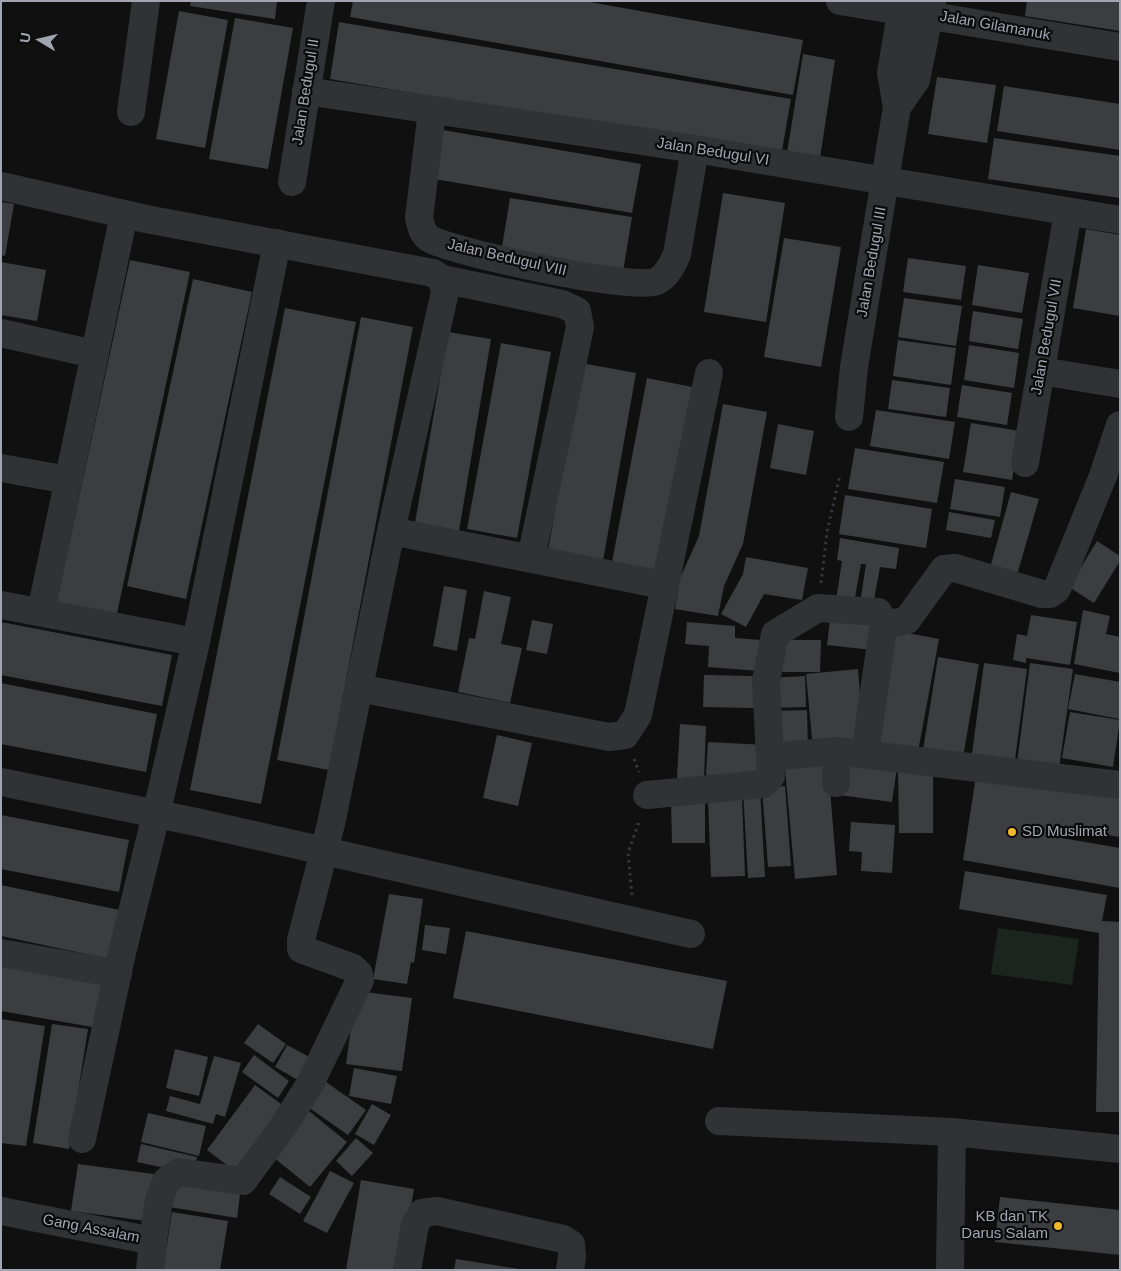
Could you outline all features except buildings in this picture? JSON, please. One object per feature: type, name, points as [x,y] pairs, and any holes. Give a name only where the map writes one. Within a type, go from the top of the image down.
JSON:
[{"type":"street","points":[[131,112],[146,1]]},
{"type":"street","name":"Jalan Bedugul II","points":[[292,182],[321,1]]},
{"type":"street","name":"Jalan Gilamanuk","points":[[840,1],[930,8],[1120,47]]},
{"type":"street","name":"Jalan Bedugul III","points":[[849,417],[854,367],[897,107],[891,73],[902,6]]},
{"type":"street","name":"Jalan Bedugul III","points":[[897,107],[916,80],[930,8]]},
{"type":"street","name":"Jalan Bedugul VI","points":[[306,91],[695,149],[1120,220]]},
{"type":"street","name":"Jalan Bedugul VIII","points":[[432,110],[419,218],[423,232],[431,240],[476,254],[636,283],[656,281],[670,269],[677,254],[695,149]]},
{"type":"street","points":[[1,186],[124,214],[433,273],[442,279],[562,304],[577,311],[580,327],[531,558]]},
{"type":"street","name":"Jalan Bedugul VII","points":[[1025,463],[1068,212]]},
{"type":"street","points":[[40,612],[124,214]]},
{"type":"street","points":[[82,1139],[118,974],[196,642],[277,243]]},
{"type":"street","points":[[153,1241],[159,1200],[166,1181],[179,1172],[243,1181],[282,1128],[310,1084],[360,980],[359,974],[353,968],[301,949],[301,940],[331,824],[392,531],[445,292],[442,279]]},
{"type":"street","points":[[1,334],[94,354]]},
{"type":"street","points":[[1041,371],[1120,384]]},
{"type":"street","points":[[359,688],[609,737],[625,735],[638,715],[663,585],[709,373]]},
{"type":"street","points":[[884,622],[896,623],[907,620],[944,569],[955,568],[1042,594],[1050,594],[1057,589],[1111,479],[1120,425]]},
{"type":"street","points":[[1,468],[68,480]]},
{"type":"street","points":[[392,531],[663,585]]},
{"type":"street","points":[[1,605],[196,642]]},
{"type":"street","points":[[647,795],[763,784],[771,776],[766,681],[775,634],[818,608],[878,612],[884,622],[865,754]]},
{"type":"street","points":[[770,757],[836,751],[1120,786]]},
{"type":"street","points":[[836,751],[836,783]]},
{"type":"street","points":[[1,782],[196,822],[691,934]]},
{"type":"street","points":[[1,953],[118,974]]},
{"type":"street","points":[[719,1121],[952,1132],[1120,1149]]},
{"type":"street","points":[[950,1270],[952,1132]]},
{"type":"street","name":"Gang Assalam","points":[[1,1211],[153,1241],[150,1270]]},
{"type":"street","points":[[407,1270],[415,1225],[422,1213],[437,1211],[563,1239],[571,1244],[570,1270]]},
{"type":"path","points":[[818,608],[827,532],[840,475]]},
{"type":"path","points":[[625,735],[647,795],[628,854],[633,921]]},
{"type":"shaded area","points":[[998,928],[1079,939],[1072,985],[991,974]]},
{"type":"place","name":"SD Muslimat","points":[[1012,832]]},
{"type":"place","name":"KB dan TK Darus Salam","points":[[1058,1226]]}]
